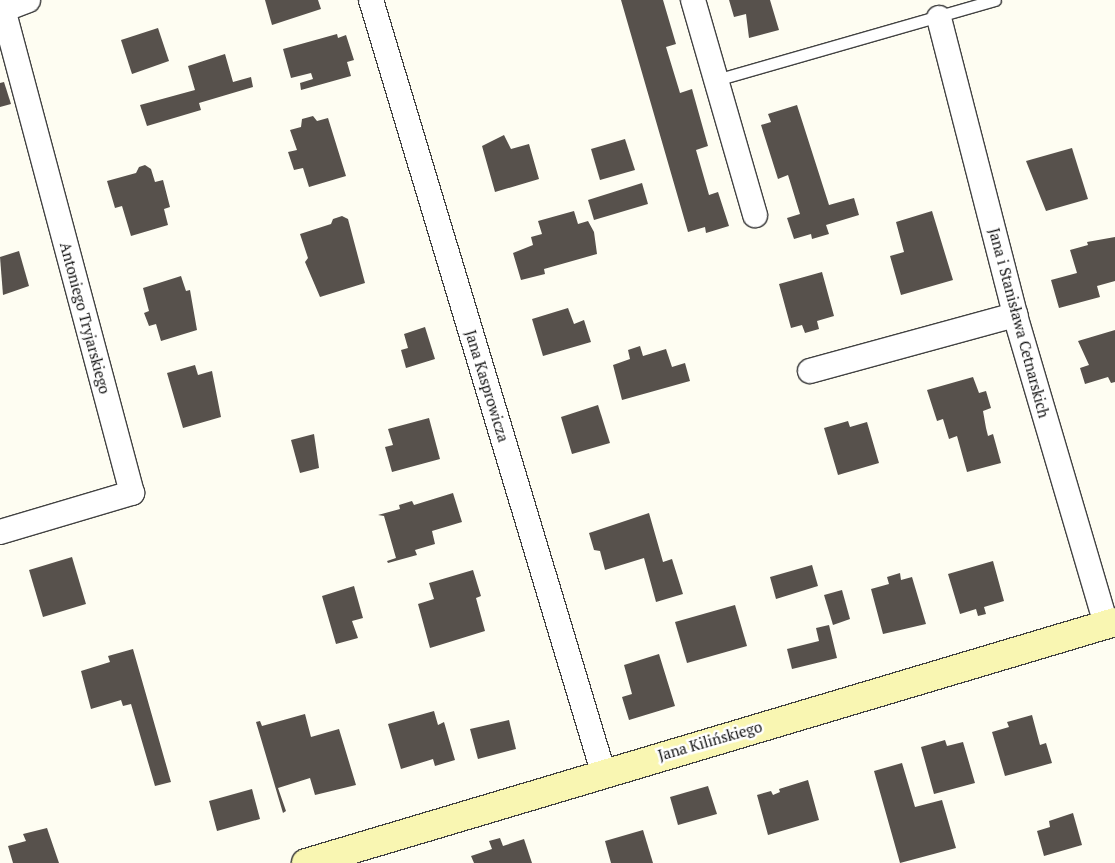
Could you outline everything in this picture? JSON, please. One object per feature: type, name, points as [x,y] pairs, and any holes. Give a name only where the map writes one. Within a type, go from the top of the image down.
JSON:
[{"type":"street","points":[[2,10],[28,0]]},
{"type":"street","name":"Jana Kasprowicza","points":[[371,0],[602,772]]},
{"type":"street","points":[[693,0],[755,215]]},
{"type":"street","name":"Antoniego Tryjarskiego","points":[[0,532],[132,493],[2,10]]},
{"type":"street","name":"Jana i Stanisława Cetnarskich","points":[[939,18],[1015,314],[1110,624]]},
{"type":"street","points":[[810,371],[1015,314]]},
{"type":"street","name":"Jana Kilińskiego","points":[[306,863],[602,772],[1110,624]]},
{"type":"lane","points":[[716,80],[939,18],[995,0]]},
{"type":"building","points":[[265,0],[318,0],[321,9],[272,25]]},
{"type":"building","points":[[621,0],[663,0],[676,44],[666,47],[680,93],[692,89],[708,146],[696,150],[709,195],[718,192],[729,226],[706,233],[705,227],[688,232]]},
{"type":"building","points":[[729,0],[770,0],[779,30],[749,38],[746,14],[734,17]]},
{"type":"building","points":[[158,28],[169,61],[132,74],[121,40]]},
{"type":"building","points":[[337,34],[338,38],[346,35],[354,60],[347,62],[351,76],[301,90],[300,83],[313,79],[311,73],[291,78],[283,49]]},
{"type":"building","points":[[225,54],[233,82],[251,77],[253,87],[199,103],[201,110],[147,126],[140,105],[195,90],[188,66]]},
{"type":"building","points":[[4,82],[11,104],[0,107],[0,83]]},
{"type":"building","points":[[797,105],[829,205],[854,198],[859,215],[826,225],[829,234],[812,239],[811,234],[794,239],[787,218],[800,214],[788,175],[778,179],[761,125],[771,122],[768,114]]},
{"type":"building","points":[[313,116],[317,121],[328,118],[346,176],[309,187],[303,168],[294,170],[288,152],[297,150],[290,130],[301,127],[302,119]]},
{"type":"building","points":[[504,135],[511,149],[529,144],[539,179],[495,192],[482,146]]},
{"type":"building","points":[[625,139],[635,170],[600,180],[591,149]]},
{"type":"building","points":[[1072,148],[1088,199],[1046,211],[1026,161]]},
{"type":"building","points":[[145,165],[151,169],[155,182],[163,180],[170,207],[164,209],[168,225],[131,236],[122,206],[115,208],[107,181],[136,173],[139,167]]},
{"type":"building","points":[[642,183],[648,204],[594,220],[588,200]]},
{"type":"building","points":[[574,211],[578,224],[588,221],[594,232],[597,254],[544,269],[545,274],[521,280],[513,253],[533,245],[531,237],[542,234],[538,221]]},
{"type":"building","points":[[932,211],[953,280],[901,295],[890,256],[904,252],[896,222]]},
{"type":"building","points":[[342,216],[348,219],[365,283],[320,297],[305,262],[308,258],[300,234],[331,224],[333,219]]},
{"type":"building","points":[[1115,237],[1115,281],[1097,286],[1100,297],[1059,308],[1051,280],[1077,273],[1070,250],[1088,245],[1087,242]]},
{"type":"building","points":[[19,251],[29,286],[3,295],[0,257]]},
{"type":"building","points":[[822,272],[834,316],[817,321],[819,329],[805,333],[802,325],[791,328],[779,284]]},
{"type":"building","points":[[181,276],[186,291],[190,290],[197,330],[161,341],[156,324],[149,326],[144,313],[149,311],[143,288]]},
{"type":"building","points":[[568,308],[574,324],[584,320],[591,342],[543,356],[532,319]]},
{"type":"building","points":[[425,327],[435,359],[406,368],[401,350],[408,348],[404,334]]},
{"type":"building","points":[[1115,330],[1115,382],[1111,383],[1108,377],[1085,384],[1080,368],[1089,365],[1078,341]]},
{"type":"building","points":[[640,346],[643,356],[666,349],[672,367],[685,363],[690,381],[622,400],[613,365],[630,359],[628,350]]},
{"type":"building","points":[[195,365],[198,375],[212,371],[221,417],[183,428],[167,373]]},
{"type":"building","points":[[973,377],[979,393],[986,391],[991,408],[983,411],[986,428],[988,436],[993,434],[1001,463],[967,472],[957,436],[949,439],[943,419],[937,421],[927,390]]},
{"type":"building","points":[[598,405],[610,443],[572,454],[561,417]]},
{"type":"building","points":[[429,418],[440,459],[392,472],[385,447],[393,445],[388,429]]},
{"type":"building","points":[[848,421],[850,427],[867,422],[879,463],[838,475],[824,428]]},
{"type":"building","points":[[314,434],[319,468],[300,473],[291,440]]},
{"type":"building","points":[[453,493],[462,522],[432,531],[435,544],[415,550],[417,555],[388,563],[387,561],[396,558],[384,516],[378,515],[400,509],[399,505],[412,501],[414,505]]},
{"type":"building","points":[[649,513],[663,562],[672,559],[683,594],[656,602],[644,558],[605,570],[600,551],[594,550],[589,533]]},
{"type":"building","points":[[72,557],[86,604],[43,617],[29,570]]},
{"type":"building","points":[[993,561],[1004,601],[984,607],[986,614],[978,616],[976,609],[960,614],[948,574]]},
{"type":"building","points":[[812,565],[818,586],[776,599],[770,577]]},
{"type":"building","points":[[473,570],[481,596],[476,598],[485,631],[430,648],[418,604],[434,599],[429,583]]},
{"type":"building","points":[[900,573],[901,580],[912,577],[926,624],[883,634],[871,589],[889,584],[887,577]]},
{"type":"building","points":[[354,586],[363,618],[352,621],[358,638],[336,644],[322,596]]},
{"type":"building","points":[[842,590],[850,619],[833,625],[824,595]]},
{"type":"building","points":[[735,605],[747,646],[687,663],[675,622]]},
{"type":"building","points":[[829,625],[837,658],[792,669],[787,649],[819,641],[816,628]]},
{"type":"building","points":[[133,649],[171,782],[155,786],[131,704],[123,706],[121,700],[91,709],[81,671],[110,662],[108,656]]},
{"type":"building","points":[[659,654],[675,706],[629,720],[622,697],[632,694],[624,665]]},
{"type":"building","points":[[434,711],[438,725],[444,722],[455,760],[435,766],[433,759],[401,769],[388,724]]},
{"type":"building","points":[[305,714],[311,737],[339,729],[356,785],[315,795],[310,778],[278,788],[286,811],[283,813],[256,722],[260,721],[262,726]]},
{"type":"building","points":[[1032,715],[1040,745],[1046,743],[1052,763],[1005,776],[992,732],[1009,727],[1007,722]]},
{"type":"building","points":[[509,720],[516,749],[478,759],[470,729]]},
{"type":"building","points":[[945,740],[947,746],[963,742],[975,783],[934,794],[921,747]]},
{"type":"building","points":[[902,763],[915,807],[942,800],[956,848],[900,863],[874,771]]},
{"type":"building","points":[[808,780],[819,820],[768,835],[757,795],[771,791],[773,795],[780,792],[779,789]]},
{"type":"building","points":[[708,786],[717,814],[678,825],[670,797]]},
{"type":"building","points":[[252,789],[260,819],[217,831],[209,801]]},
{"type":"building","points":[[1073,813],[1082,845],[1044,856],[1037,831],[1050,827],[1049,821]]},
{"type":"building","points":[[47,828],[59,863],[13,863],[8,846],[26,841],[23,834]]},
{"type":"building","points":[[643,830],[653,863],[611,863],[605,841]]},
{"type":"building","points":[[500,838],[503,846],[524,839],[532,863],[474,863],[471,856],[492,849],[489,841]]}]
